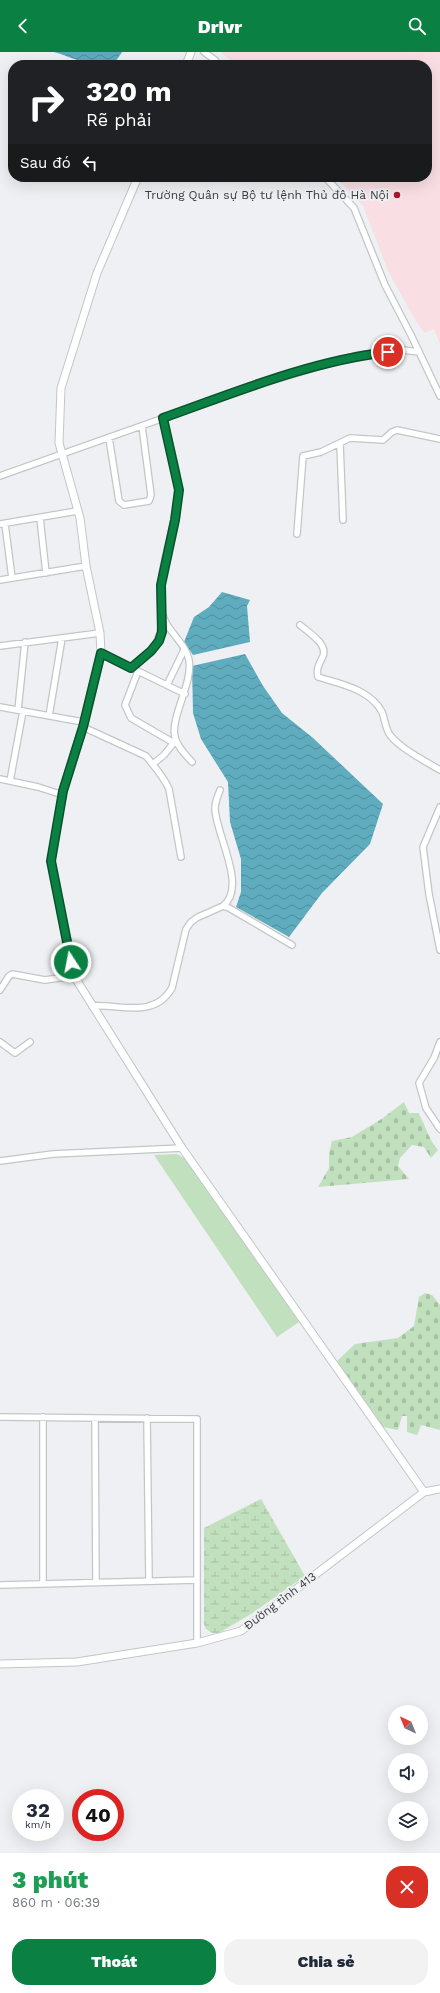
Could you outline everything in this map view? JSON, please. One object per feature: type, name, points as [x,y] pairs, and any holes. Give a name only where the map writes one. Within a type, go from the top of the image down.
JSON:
[{"type":"street","points":[[204,52],[215,60]]},
{"type":"street","points":[[136,182],[97,273],[61,388],[59,443],[77,511],[86,566],[100,633],[101,653],[63,794],[51,861],[74,976],[182,1148],[424,1492]]},
{"type":"street","points":[[330,182],[354,208],[385,285],[440,396]]},
{"type":"street","points":[[0,476],[257,385],[358,355],[403,350],[419,352]]},
{"type":"street","points":[[153,764],[175,742],[175,726],[185,694],[189,660],[184,650],[167,627],[160,606],[161,585],[176,514],[179,490],[163,418]]},
{"type":"street","points":[[109,438],[119,501],[124,505],[149,501],[151,495],[142,426]]},
{"type":"street","points":[[297,534],[303,456],[318,453],[328,447],[340,444],[354,437],[383,440],[392,432],[397,430],[440,439]]},
{"type":"street","points":[[340,444],[343,520]]},
{"type":"street","points":[[12,578],[3,524],[77,511]]},
{"type":"street","points":[[40,518],[46,573]]},
{"type":"street","points":[[0,580],[86,566]]},
{"type":"street","points":[[131,668],[151,651],[159,641],[162,632],[163,617]]},
{"type":"street","points":[[300,625],[320,643],[324,649],[324,654],[317,669],[318,677],[358,690],[372,699],[382,712],[389,734],[398,743],[440,770]]},
{"type":"street","points":[[0,646],[100,633]]},
{"type":"street","points":[[49,716],[62,638]]},
{"type":"street","points":[[10,781],[20,710],[25,642]]},
{"type":"street","points":[[167,685],[184,650]]},
{"type":"street","points":[[101,653],[185,694]]},
{"type":"street","points":[[138,671],[125,705],[131,718],[175,742],[192,762]]},
{"type":"street","points":[[0,707],[83,724],[146,756],[169,789],[181,857]]},
{"type":"street","points":[[0,780],[38,787],[63,794]]},
{"type":"street","points":[[92,1006],[110,1005],[141,1009],[167,996],[172,988],[186,929],[198,917],[228,903],[231,896],[232,872],[216,819],[215,807],[220,790]]},
{"type":"street","points":[[440,807],[423,847],[429,894],[440,950]]},
{"type":"street","points":[[223,906],[229,908],[292,945]]},
{"type":"street","points":[[0,990],[12,974],[45,980],[74,976]]},
{"type":"street","points":[[0,1042],[15,1053],[30,1042]]},
{"type":"street","points":[[440,1042],[434,1058],[419,1083],[426,1108],[440,1129]]},
{"type":"street","points":[[0,1161],[53,1154],[182,1148]]},
{"type":"street","points":[[0,1417],[197,1418],[197,1643]]},
{"type":"street","points":[[43,1417],[43,1584]]},
{"type":"street","points":[[95,1418],[96,1582]]},
{"type":"street","points":[[147,1418],[149,1581]]},
{"type":"street","name":"Đường tỉnh 413","points":[[0,1664],[77,1662],[197,1643],[241,1631],[424,1492],[440,1489]]},
{"type":"street","points":[[0,1585],[197,1580]]},
{"type":"shaded area","name":"Trường Quân sự Bộ tư lệnh Thủ đô Hà Nội","points":[[221,52],[440,52],[440,344],[434,329],[424,333],[416,321],[389,273],[363,206],[341,182],[432,182],[432,60],[229,59]]},
{"type":"green space","points":[[404,1102],[409,1113],[418,1113],[438,1150],[431,1158],[424,1147],[412,1145],[400,1158],[398,1166],[409,1179],[318,1187],[329,1168],[329,1153],[332,1141],[352,1137],[383,1118]]},
{"type":"green space","points":[[177,1154],[190,1162],[299,1322],[277,1337],[154,1155]]},
{"type":"green space","points":[[425,1293],[432,1295],[440,1305],[440,1430],[421,1425],[417,1435],[407,1432],[407,1416],[402,1416],[398,1430],[383,1427],[337,1361],[355,1344],[398,1338],[414,1326],[419,1297]]},
{"type":"green space","points":[[261,1499],[305,1576],[251,1614],[219,1633],[212,1633],[206,1629],[204,1624],[204,1528]]},
{"type":"water","points":[[54,52],[122,52],[116,60],[76,60]]},
{"type":"water","points":[[222,592],[250,600],[247,606],[250,642],[193,655],[184,642],[194,617],[209,607]]},
{"type":"water","points":[[245,654],[263,686],[282,713],[313,738],[383,804],[370,844],[322,893],[289,937],[236,907],[241,892],[241,859],[230,822],[228,782],[201,739],[193,713],[192,666]]},
{"type":"place","name":"Trường Quân sự Bộ tư lệnh Thủ đô Hà Nội","points":[[397,195]]},
{"type":"route","points":[[71,962],[51,861],[63,791],[83,727],[101,653],[131,668],[151,651],[159,641],[162,632],[163,617],[160,606],[161,585],[175,520],[179,490],[163,418],[257,385],[358,355],[388,352]]}]
